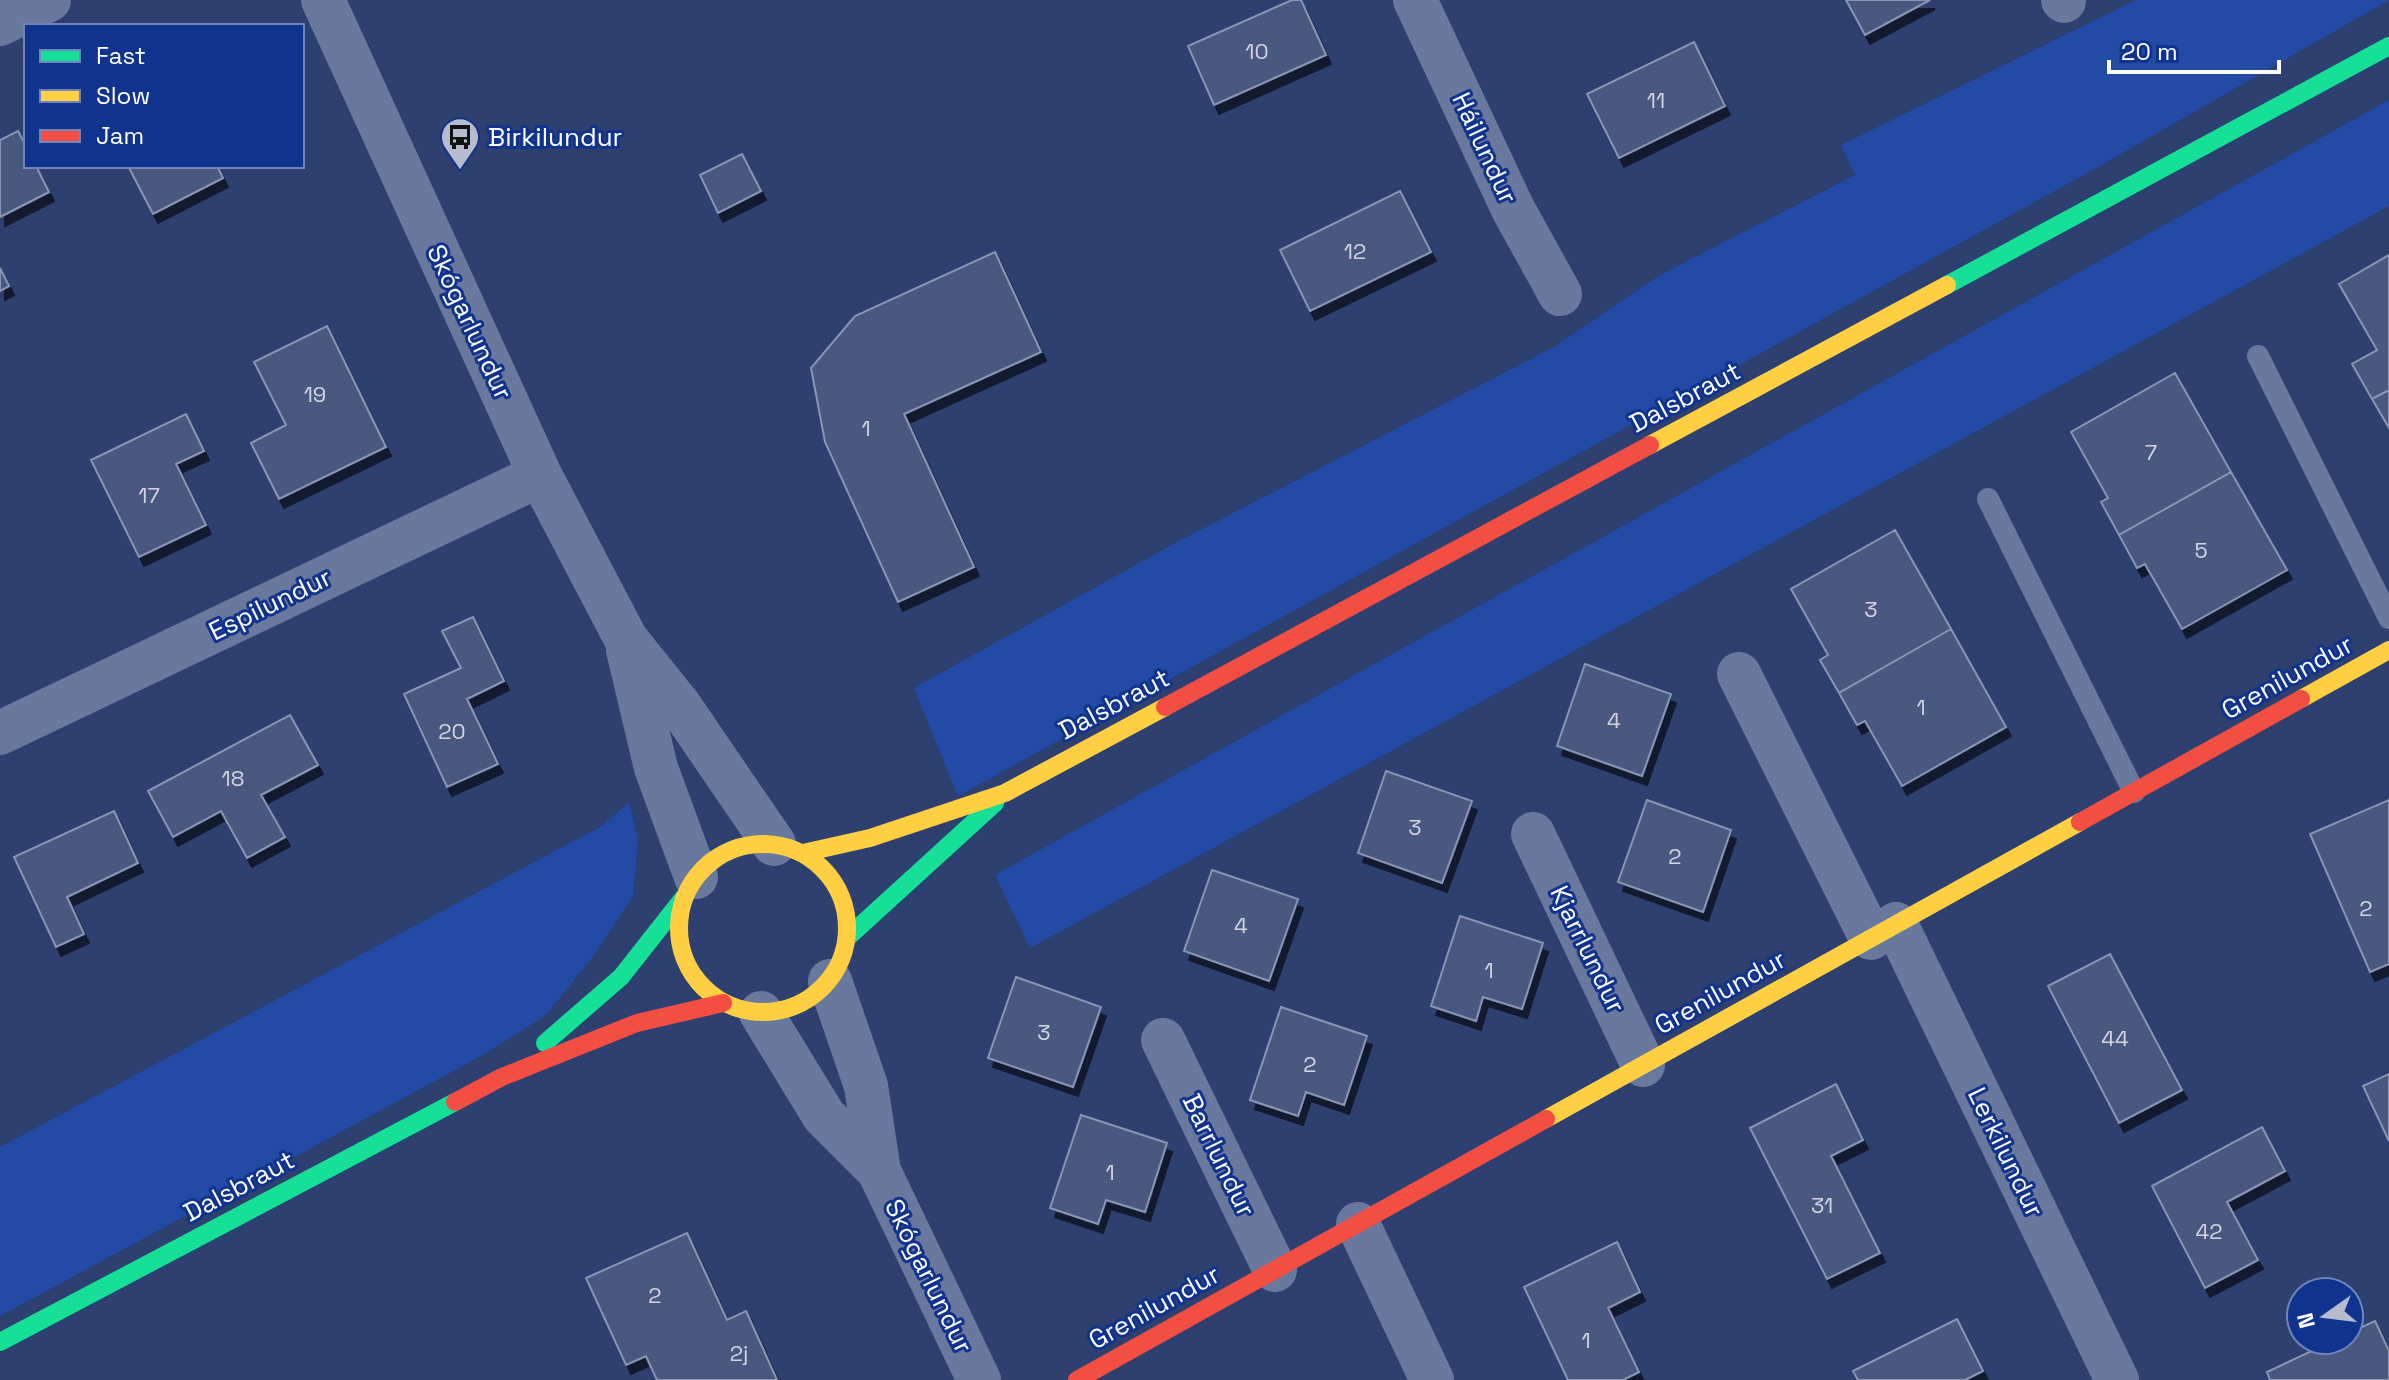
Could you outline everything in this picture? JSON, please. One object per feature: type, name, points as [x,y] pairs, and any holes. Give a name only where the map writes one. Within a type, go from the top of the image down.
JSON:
[{"type":"street","points":[[0,24],[49,0]]},
{"type":"street","name":"Skógarlundur","points":[[323,0],[540,475],[626,639],[789,848]]},
{"type":"street","name":"Háilundur","points":[[1415,0],[1513,209],[1560,294]]},
{"type":"street","name":"Dalsbraut","points":[[789,848],[870,838],[1005,793],[2389,46]]},
{"type":"street","name":"Espilundur","points":[[0,733],[540,475]]},
{"type":"street","name":"Skógarlundur","points":[[626,639],[656,768],[690,887]]},
{"type":"street","name":"Grenilundur","points":[[1077,1380],[2389,650]]},
{"type":"street","name":"Lerkilundur","points":[[1739,674],[1883,931],[2117,1380]]},
{"type":"street","name":"Dalsbraut","points":[[848,937],[1005,793]]},
{"type":"street","name":"Kjarrlundur","points":[[1533,834],[1643,1065]]},
{"type":"street","points":[[789,848],[823,868],[838,889],[847,912],[848,937],[842,960],[830,981],[811,998],[787,1009],[742,1008],[696,978],[680,945],[679,920],[690,887],[730,850],[789,848]]},
{"type":"street","name":"Dalsbraut","points":[[502,1077],[598,1003],[659,936],[690,887]]},
{"type":"street","name":"Skógarlundur","points":[[830,981],[866,1086],[879,1171],[979,1380]]},
{"type":"street","name":"Skógarlundur","points":[[742,1008],[824,1116],[879,1171]]},
{"type":"street","name":"Dalsbraut","points":[[0,1342],[502,1077],[637,1023],[742,1008]]},
{"type":"street","name":"Barrlundur","points":[[1163,1040],[1275,1270]]},
{"type":"street","points":[[1358,1224],[1432,1380]]},
{"type":"lane","points":[[2258,356],[2389,618]]},
{"type":"lane","points":[[1988,499],[2134,792]]},
{"type":"shaded area","points":[[2136,0],[2389,0],[2089,172],[958,796],[914,688],[1177,542],[1554,347],[1660,275],[1855,175],[1841,145]]},
{"type":"shaded area","points":[[2389,100],[2389,206],[1030,948],[995,875]]},
{"type":"shaded area","points":[[629,802],[638,840],[633,896],[592,958],[546,1015],[483,1055],[0,1316],[0,1147],[602,826]]},
{"type":"building","points":[[1292,0],[1301,0],[1326,55],[1214,105],[1188,46]]},
{"type":"building","points":[[1846,0],[1930,0],[1865,35]]},
{"type":"building","points":[[1694,42],[1725,106],[1619,158],[1587,94]]},
{"type":"building","points":[[18,131],[24,142],[24,168],[37,168],[49,192],[0,217],[0,140]]},
{"type":"building","points":[[742,154],[761,191],[718,213],[700,175]]},
{"type":"building","points":[[129,168],[218,168],[223,178],[153,214]]},
{"type":"building","points":[[1400,191],[1431,252],[1310,311],[1280,250]]},
{"type":"building","points":[[995,252],[1041,352],[904,414],[974,567],[898,602],[825,442],[811,368],[855,316]]},
{"type":"building","points":[[2389,255],[2389,390],[2372,399],[2352,364],[2377,350],[2339,284]]},
{"type":"building","points":[[0,268],[9,286],[0,291]]},
{"type":"building","points":[[327,326],[386,447],[279,499],[251,443],[286,425],[254,362]]},
{"type":"building","points":[[2175,373],[2231,472],[2119,535],[2101,502],[2108,498],[2071,432]]},
{"type":"building","points":[[2389,390],[2389,428],[2372,399]]},
{"type":"building","points":[[186,414],[204,451],[176,464],[206,525],[139,557],[91,460]]},
{"type":"building","points":[[2231,472],[2287,570],[2182,629],[2145,564],[2137,568],[2119,535]]},
{"type":"building","points":[[1895,530],[1951,629],[1839,693],[1820,660],[1828,655],[1791,589]]},
{"type":"building","points":[[473,617],[504,681],[467,699],[498,764],[447,787],[404,694],[461,668],[442,631]]},
{"type":"building","points":[[1951,629],[2006,727],[1902,786],[1865,721],[1857,725],[1839,693]]},
{"type":"building","points":[[1585,664],[1671,694],[1642,776],[1557,746]]},
{"type":"building","points":[[290,715],[318,765],[261,795],[285,837],[247,858],[221,811],[173,837],[148,791]]},
{"type":"building","points":[[1386,771],[1472,801],[1442,883],[1358,853]]},
{"type":"building","points":[[1647,800],[1731,830],[1703,912],[1618,882]]},
{"type":"building","points":[[2389,800],[2389,964],[2370,972],[2310,834]]},
{"type":"building","points":[[114,811],[138,863],[67,897],[84,934],[56,947],[14,857]]},
{"type":"building","points":[[1212,870],[1298,899],[1269,981],[1184,951]]},
{"type":"building","points":[[1460,916],[1543,943],[1522,1009],[1483,997],[1476,1021],[1431,1006]]},
{"type":"building","points":[[2110,954],[2182,1090],[2119,1123],[2048,986]]},
{"type":"building","points":[[1016,977],[1101,1007],[1073,1087],[988,1058]]},
{"type":"building","points":[[1281,1007],[1367,1036],[1344,1105],[1306,1092],[1298,1116],[1250,1100]]},
{"type":"building","points":[[2389,1074],[2389,1141],[2363,1086]]},
{"type":"building","points":[[1836,1084],[1863,1140],[1831,1156],[1880,1253],[1827,1279],[1750,1128]]},
{"type":"building","points":[[1081,1115],[1167,1143],[1145,1212],[1106,1200],[1098,1224],[1050,1208]]},
{"type":"building","points":[[2262,1127],[2285,1171],[2227,1202],[2258,1260],[2205,1288],[2152,1186]]},
{"type":"building","points":[[687,1233],[727,1320],[746,1311],[777,1380],[657,1380],[646,1356],[626,1365],[586,1278]]},
{"type":"building","points":[[1617,1242],[1640,1292],[1608,1308],[1639,1372],[1623,1380],[1568,1380],[1524,1287]]},
{"type":"building","points":[[1957,1319],[1983,1371],[1965,1380],[1858,1380],[1853,1371]]},
{"type":"building","points":[[2375,1321],[2389,1351],[2389,1380],[2270,1380],[2267,1372],[2301,1356],[2365,1356],[2365,1326]]},
{"type":"traffic: fast","points":[[1947,285],[2389,46]]},
{"type":"traffic: fast","points":[[848,937],[995,803]]},
{"type":"traffic: fast","points":[[545,1043],[621,977],[684,897]]},
{"type":"traffic: fast","points":[[0,1342],[455,1102]]},
{"type":"traffic: slow","points":[[1650,445],[1947,285]]},
{"type":"traffic: slow","points":[[2301,699],[2389,650]]},
{"type":"traffic: slow","points":[[803,853],[870,838],[1005,793],[1165,707]]},
{"type":"traffic: slow","points":[[1546,1119],[2080,822]]},
{"type":"traffic: slow","points":[[763,844],[795,850],[823,868],[841,896],[847,928],[841,960],[823,988],[795,1006],[763,1012],[731,1006],[703,988],[685,960],[679,928],[685,896],[703,868],[731,850],[763,844]]},
{"type":"traffic: jam","points":[[1165,707],[1650,445]]},
{"type":"traffic: jam","points":[[2080,822],[2301,699]]},
{"type":"traffic: jam","points":[[455,1102],[502,1077],[637,1023],[723,1003]]},
{"type":"traffic: jam","points":[[1077,1380],[1546,1119]]},
{"type":"place","name":"Birkilundur","points":[[460,171]]}]
